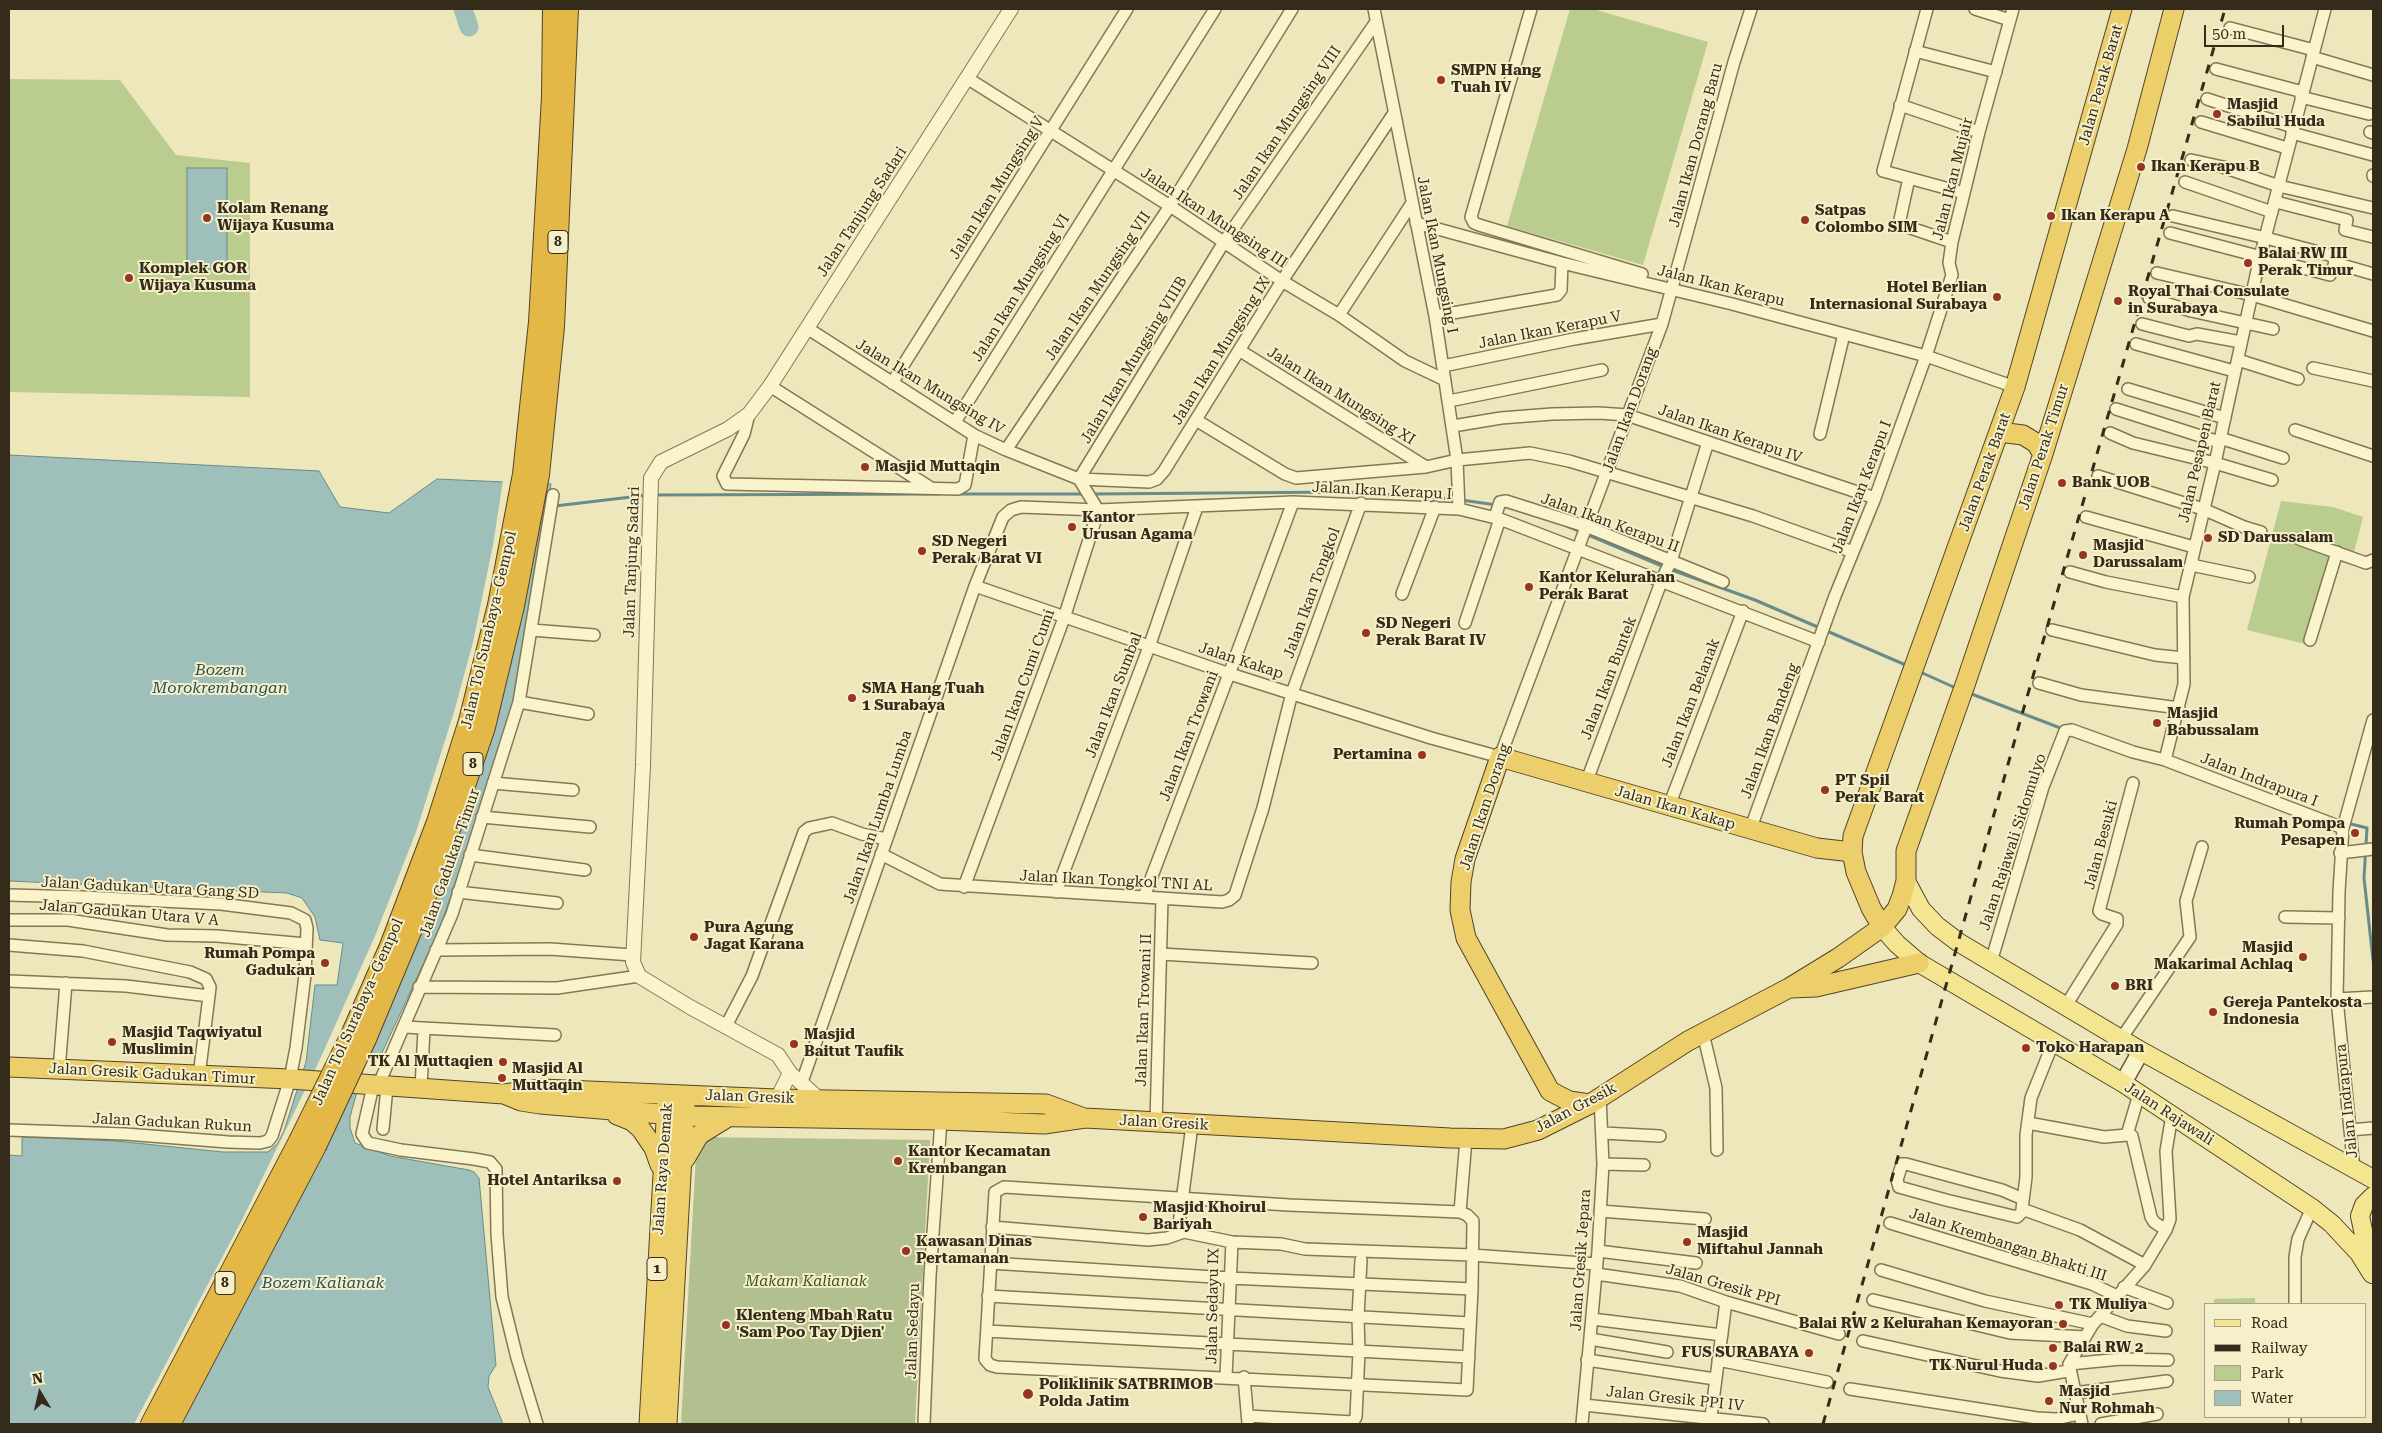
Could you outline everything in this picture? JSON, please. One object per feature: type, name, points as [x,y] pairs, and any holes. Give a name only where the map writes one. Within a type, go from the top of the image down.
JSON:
[{"type":"highway","name":"Jalan Tol Surabaya–Gempol","points":[[150,1424],[299,1141],[351,1035],[393,938],[437,822],[469,721],[531,475],[552,97],[554,9]]},
{"type":"highway","name":"Jalan Tol Surabaya–Gempol","points":[[170,1424],[316,1146],[366,1039],[425,901],[485,727],[514,606],[531,475],[554,327],[568,9]]},
{"type":"highway","name":"Jalan Perak Barat","points":[[1882,927],[1871,908],[1856,872],[1852,852],[1853,836],[2015,387],[2122,9]]},
{"type":"highway","name":"Jalan Perak Timur","points":[[1906,881],[1906,851],[2042,454],[2137,149],[2174,9]]},
{"type":"highway","points":[[1999,432],[2023,435],[2036,443],[2042,454]]},
{"type":"highway","name":"Jalan Ikan Kakap","points":[[1500,757],[1750,830],[1817,848],[1852,852]]},
{"type":"highway","name":"Jalan Ikan Dorang","points":[[1500,757],[1465,859],[1461,882],[1460,910],[1466,938],[1550,1091]]},
{"type":"highway","name":"Jalan Gresik","points":[[504,1094],[530,1103],[609,1112],[685,1116],[941,1120],[1044,1124],[1085,1118],[1466,1139],[1504,1139],[1538,1130],[1595,1101],[1703,1033],[1790,988],[1838,958],[1882,927],[1897,909],[1906,881]]},
{"type":"highway","points":[[1790,988],[1816,987],[1919,963]]},
{"type":"highway","name":"Jalan Gresik Gadukan Timur","points":[[9,1067],[292,1080]]},
{"type":"highway","name":"Jalan Gresik","points":[[292,1080],[504,1094],[542,1089],[777,1099],[1046,1104],[1085,1118]]},
{"type":"highway","points":[[1538,1130],[1548,1111],[1550,1091],[1569,1101],[1595,1101]]},
{"type":"highway","name":"Jalan Raya Demak","points":[[649,1424],[666,1114],[677,1095]]},
{"type":"highway","name":"Jalan Raya Demak","points":[[667,1424],[685,1116],[677,1095]]},
{"type":"highway","points":[[609,1112],[632,1121],[642,1129],[654,1148],[662,1169]]},
{"type":"highway","points":[[681,1168],[696,1138],[708,1128],[730,1117]]},
{"type":"main road","points":[[1906,881],[1921,908],[1937,926],[1991,962],[2141,1051],[2373,1179]]},
{"type":"main road","name":"Jalan Rajawali","points":[[1882,927],[1897,944],[1919,963],[2123,1084],[2312,1208],[2339,1231],[2359,1253],[2373,1275]]},
{"type":"main road","points":[[2123,1084],[2141,1051]]},
{"type":"main road","name":"Jalan Rajawali","points":[[2373,1196],[2364,1205],[2360,1216],[2373,1275]]},
{"type":"street","name":"Jalan Tanjung Sadari","points":[[639,976],[632,955],[642,765],[652,504],[651,478],[661,462],[728,429],[749,414],[770,386],[1011,9]]},
{"type":"street","name":"Jalan Ikan Mungsing V","points":[[892,383],[1127,9]]},
{"type":"street","name":"Jalan Ikan Mungsing VI","points":[[955,422],[1112,170],[1216,9]]},
{"type":"street","name":"Jalan Ikan Mungsing VII","points":[[1006,450],[1170,206],[1292,9]]},
{"type":"street","points":[[1364,9],[1375,16]]},
{"type":"street","points":[[1531,9],[1471,217],[1474,223],[1674,287]]},
{"type":"street","points":[[1927,9],[1883,171],[1964,193]]},
{"type":"street","points":[[1975,9],[2012,14]]},
{"type":"street","name":"Jalan Pesapen Barat","points":[[2165,760],[2184,684],[2183,597],[2215,463],[2260,257],[2324,9]]},
{"type":"street","name":"Jalan Ikan Dorang Baru","points":[[1674,287],[1748,10]]},
{"type":"street","name":"Jalan Ikan Mujair","points":[[1926,356],[1952,275],[1949,263],[1952,242],[1979,132],[2012,14]]},
{"type":"street","name":"Jalan Ikan Mungsing I","points":[[1375,16],[1443,366],[1457,460],[1460,504]]},
{"type":"street","name":"Jalan Ikan Mungsing VIII","points":[[1224,242],[1375,16]]},
{"type":"street","points":[[2230,28],[2373,74]]},
{"type":"street","points":[[1916,51],[1996,72]]},
{"type":"street","points":[[2216,70],[2369,114]]},
{"type":"street","name":"Jalan Ikan Mungsing III","points":[[967,78],[1170,206],[1282,281],[1339,316],[1404,361],[1445,380]]},
{"type":"street","points":[[2207,99],[2292,130],[2373,155]]},
{"type":"street","points":[[1900,105],[1979,132]]},
{"type":"street","name":"Jalan Ikan Mungsing IX","points":[[1157,479],[1282,281],[1394,113]]},
{"type":"street","points":[[2201,122],[2287,148]]},
{"type":"street","points":[[2191,160],[2223,167],[2279,186],[2373,208]]},
{"type":"street","points":[[1909,178],[1899,224],[1952,242]]},
{"type":"street","points":[[2185,182],[2274,207],[2347,220],[2345,230],[2373,237]]},
{"type":"street","points":[[1339,316],[1412,203]]},
{"type":"street","points":[[2173,216],[2266,238],[2299,248],[2334,264],[2373,274]]},
{"type":"street","name":"Jalan Ikan Kerapu","points":[[1416,223],[1562,263],[1674,287],[1926,356],[2015,387]]},
{"type":"street","points":[[2170,233],[2330,275],[2334,264]]},
{"type":"street","name":"Jalan Ikan Mungsing VIIIB","points":[[1079,480],[1224,242]]},
{"type":"street","points":[[1434,316],[1557,295],[1561,290],[1562,263]]},
{"type":"street","points":[[2157,273],[2252,295],[2373,331]]},
{"type":"street","name":"Jalan Ikan Dorang","points":[[1500,757],[1578,547],[1587,529],[1674,287]]},
{"type":"street","points":[[2149,298],[2191,311],[2272,329]]},
{"type":"street","name":"Jalan Ikan Kerapu V","points":[[1443,366],[1574,339],[1662,324]]},
{"type":"street","points":[[2142,324],[2189,336],[2197,334],[2241,342]]},
{"type":"street","name":"Jalan Ikan Mungsing IV","points":[[807,328],[974,435],[1006,450],[1079,480],[1149,482],[1157,479]]},
{"type":"street","points":[[1820,434],[1844,334]]},
{"type":"street","points":[[2136,344],[2234,371]]},
{"type":"street","name":"Jalan Ikan Mungsing XI","points":[[1239,350],[1426,468]]},
{"type":"street","name":"Jalan Ikan Kerapu I","points":[[1010,510],[1021,507],[1098,509],[1197,507],[1293,502],[1435,507],[1460,504],[1578,547],[1666,571],[1743,612],[1819,641],[1875,498],[1926,356]]},
{"type":"street","points":[[2238,360],[2298,379]]},
{"type":"street","points":[[2313,368],[2373,381]]},
{"type":"street","points":[[1448,401],[1602,370]]},
{"type":"street","points":[[770,386],[933,489]]},
{"type":"street","points":[[2128,389],[2225,418]]},
{"type":"street","points":[[2116,409],[2283,458]]},
{"type":"street","name":"Jalan Ikan Kerapu IV","points":[[1452,426],[1500,418],[1552,414],[1599,413],[1627,415],[1875,498]]},
{"type":"street","points":[[749,414],[744,434],[723,476],[727,484],[958,489],[965,485],[974,435]]},
{"type":"street","points":[[1196,420],[1285,474],[1296,478],[1426,468],[1457,460],[1530,453],[1569,461],[1753,516],[1853,552]]},
{"type":"street","points":[[2295,430],[2373,456]]},
{"type":"street","points":[[2110,433],[2134,443],[2215,463],[2272,480]]},
{"type":"street","name":"Jalan Ikan Buntek","points":[[1586,783],[1666,571],[1708,442]]},
{"type":"street","points":[[2098,476],[2203,508],[2244,527],[2261,532]]},
{"type":"street","points":[[1079,480],[1098,509]]},
{"type":"street","name":"Jalan Gadukan Timur","points":[[537,1424],[519,1366],[502,1298],[496,1234],[496,1169],[490,1162],[474,1158],[401,1150],[368,1142],[362,1134],[376,1086],[404,1027],[458,892],[519,702],[552,501]]},
{"type":"street","name":"Jalan Ikan Kerapu II","points":[[1497,518],[1500,502],[1506,501],[1587,529],[1666,571],[1724,582]]},
{"type":"street","name":"Jalan Ikan Trowani","points":[[1144,897],[1230,674],[1293,502]]},
{"type":"street","name":"Jalan Ikan Tongkol","points":[[1292,693],[1361,503]]},
{"type":"street","name":"Jalan Ikan Sumbal","points":[[1056,892],[1148,647],[1197,507]]},
{"type":"street","points":[[1402,594],[1435,507]]},
{"type":"street","name":"Jalan Ikan Cumi Cumi","points":[[964,887],[1064,618],[1098,509]]},
{"type":"street","name":"Jalan Ikan Lumba Lumba","points":[[802,1082],[975,586],[1004,517],[1010,510]]},
{"type":"street","points":[[2086,517],[2194,547]]},
{"type":"street","points":[[1465,623],[1497,518]]},
{"type":"street","points":[[2299,540],[2366,563],[2373,560]]},
{"type":"street","points":[[2310,640],[2337,552]]},
{"type":"street","points":[[2192,563],[2196,566],[2249,577]]},
{"type":"street","points":[[2070,572],[2106,582],[2183,597]]},
{"type":"street","name":"Jalan Kakap","points":[[975,586],[1230,674],[1431,738],[1500,757]]},
{"type":"street","name":"Jalan Ikan Belanak","points":[[1669,806],[1743,612]]},
{"type":"street","points":[[532,630],[594,635]]},
{"type":"street","points":[[2052,630],[2155,655],[2184,658]]},
{"type":"street","name":"Jalan Ikan Bandeng","points":[[1750,830],[1819,641]]},
{"type":"street","points":[[2038,683],[2082,695],[2178,708]]},
{"type":"street","name":"Jalan Ikan Tongkol TNI AL","points":[[881,854],[940,884],[1222,902],[1229,900],[1234,895],[1263,808],[1292,693]]},
{"type":"street","points":[[519,702],[588,714]]},
{"type":"street","name":"Jalan Indrapura","points":[[2354,1170],[2337,999],[2339,918],[2345,823],[2370,737],[2373,720]]},
{"type":"street","name":"Jalan Rajawali Sidomulyo","points":[[1991,962],[2043,787],[2067,730],[2133,752],[2165,760]]},
{"type":"street","name":"Jalan Indrapura I","points":[[2165,760],[2345,823]]},
{"type":"street","points":[[493,783],[573,790]]},
{"type":"street","name":"Jalan Besuki","points":[[2065,1007],[2117,924],[2116,919],[2102,914],[2099,910],[2133,783]]},
{"type":"street","points":[[482,818],[590,827]]},
{"type":"street","points":[[726,1026],[752,976],[804,832],[809,828],[832,823],[862,834],[886,839]]},
{"type":"street","points":[[2121,1039],[2190,937],[2186,901],[2202,847]]},
{"type":"street","points":[[2344,852],[2373,849]]},
{"type":"street","points":[[470,855],[585,870]]},
{"type":"street","points":[[458,892],[557,903]]},
{"type":"street","name":"Jalan Gadukan Utara Gang SD","points":[[9,895],[221,904],[279,911],[301,917],[307,922],[305,975],[292,1080]]},
{"type":"street","name":"Jalan Ikan Trowani II","points":[[1156,1123],[1162,898]]},
{"type":"street","points":[[2285,917],[2339,918]]},
{"type":"street","name":"Jalan Gadukan Utara V A","points":[[9,920],[68,920],[167,935],[217,936],[306,944]]},
{"type":"street","points":[[9,945],[83,951],[190,972],[206,979],[210,992],[199,1076]]},
{"type":"street","points":[[436,950],[550,949],[632,955]]},
{"type":"street","points":[[1161,954],[1312,963]]},
{"type":"street","points":[[419,987],[557,988],[639,976],[778,1055],[790,1073],[819,1099]]},
{"type":"street","points":[[9,981],[210,992]]},
{"type":"street","points":[[60,1070],[66,983]]},
{"type":"street","points":[[2337,999],[2370,998]]},
{"type":"street","points":[[404,1027],[424,1030],[555,1035]]},
{"type":"street","points":[[421,1088],[424,1030]]},
{"type":"street","points":[[1703,1033],[1716,1088],[1718,1150]]},
{"type":"street","points":[[2053,1043],[2031,1098],[2023,1206],[2017,1217],[1899,1187],[1897,1182],[1902,1164],[1906,1164],[2002,1190],[2023,1206],[2080,1230],[2134,1257],[2145,1265]]},
{"type":"street","points":[[777,1099],[790,1073]]},
{"type":"street","name":"Jalan Gadukan Rukun","points":[[9,1130],[125,1134],[228,1142],[265,1142],[271,1137],[292,1080]]},
{"type":"street","name":"Jalan Gadukan Timur","points":[[376,1086],[383,1129]]},
{"type":"street","points":[[2127,1134],[2139,1094]]},
{"type":"street","name":"Jalan Gresik Jepara","points":[[1582,1424],[1598,1251],[1603,1164],[1602,1133],[1595,1101]]},
{"type":"street","points":[[1850,1389],[2037,1418],[2080,1419],[2069,1368],[2084,1337],[2145,1265],[2166,1230],[2170,1219],[2166,1151],[2172,1115]]},
{"type":"street","name":"Jalan Sedayu","points":[[924,1424],[930,1276],[941,1120]]},
{"type":"street","points":[[2028,1123],[2104,1137],[2127,1134],[2132,1136],[2151,1217],[2154,1222],[2166,1230]]},
{"type":"street","points":[[992,1227],[1148,1240],[1167,1238],[1184,1232],[1179,1224],[1192,1125]]},
{"type":"street","points":[[2350,1130],[2373,1128]]},
{"type":"street","points":[[1602,1133],[1660,1136]]},
{"type":"street","points":[[1460,1212],[1466,1139]]},
{"type":"street","points":[[1603,1164],[1644,1165]]},
{"type":"street","points":[[1004,1187],[1460,1212],[1470,1217],[1472,1221],[1472,1289],[1467,1390],[1356,1383],[997,1367],[990,1364],[986,1359],[995,1192],[1004,1187]]},
{"type":"street","points":[[2295,1303],[2295,1257],[2298,1239],[2312,1208]]},
{"type":"street","points":[[1600,1211],[1705,1219]]},
{"type":"street","name":"Jalan Krembangan Bhakti III","points":[[1890,1223],[2092,1284],[2167,1303]]},
{"type":"street","name":"Jalan Sedayu IX","points":[[1184,1232],[1232,1242],[1226,1377]]},
{"type":"street","name":"Jalan Gresik PPI","points":[[1232,1242],[1281,1244],[1305,1249],[1472,1255],[1596,1269],[1680,1286],[1726,1302],[1839,1334]]},
{"type":"street","points":[[1598,1251],[1696,1262]]},
{"type":"street","points":[[1244,1378],[1248,1420],[1352,1422],[1356,1417],[1361,1260]]},
{"type":"street","points":[[990,1263],[1230,1278],[1472,1289]]},
{"type":"street","points":[[1881,1270],[1985,1301],[2166,1331]]},
{"type":"street","points":[[988,1296],[1470,1323]]},
{"type":"street","points":[[1873,1300],[2010,1333],[2084,1337]]},
{"type":"street","points":[[1710,1421],[1726,1302]]},
{"type":"street","points":[[1592,1319],[1722,1335]]},
{"type":"street","points":[[987,1331],[1469,1357]]},
{"type":"street","points":[[1590,1339],[1668,1352]]},
{"type":"street","points":[[1863,1341],[2000,1371],[2038,1376],[2069,1368],[2121,1359],[2168,1360]]},
{"type":"street","points":[[1588,1360],[1715,1379]]},
{"type":"street","points":[[1718,1360],[1828,1382]]},
{"type":"street","points":[[2074,1393],[2167,1381]]},
{"type":"street","name":"Jalan Gresik PPI IV","points":[[1584,1405],[1710,1421],[1763,1424]]},
{"type":"street","points":[[2101,1424],[2157,1414]]},
{"type":"green space","points":[[1570,9],[1593,9],[1708,42],[1643,265],[1507,226]]},
{"type":"green space","name":"Komplek GOR Wijaya Kusuma","points":[[9,79],[120,80],[176,155],[250,163],[250,397],[9,392]]},
{"type":"green space","points":[[2281,501],[2333,507],[2363,517],[2351,564],[2333,561],[2305,644],[2247,630]]},
{"type":"green space","name":"Makam Kalianak","points":[[697,1137],[930,1140],[915,1424],[681,1424]]},
{"type":"green space","points":[[2255,1298],[2255,1303],[2214,1303],[2214,1299]]},
{"type":"water","name":"Kolam Renang Wijaya Kusuma","points":[[187,168],[227,168],[227,269],[187,269]]},
{"type":"water","name":"Bozem Morokrembangan","points":[[9,455],[319,471],[340,507],[389,513],[437,479],[551,484],[518,697],[440,928],[381,1055],[366,1059],[350,1117],[350,1128],[355,1143],[390,1156],[469,1170],[474,1172],[479,1178],[496,1365],[489,1376],[488,1387],[503,1424],[9,1424],[9,1155],[22,1156],[22,1137],[116,1141],[223,1152],[268,1152],[278,1143],[284,1131],[306,1062],[315,985],[337,985],[343,943],[320,940],[315,917],[302,898],[287,893],[9,881]]},
{"type":"pier","points":[[503,480],[517,480],[511,651],[178,1424],[134,1424],[243,1218],[321,1057],[375,936],[416,832],[454,712],[473,642],[493,545]]},
{"type":"waterway","points":[[463,9],[469,27]]},
{"type":"waterway","points":[[1092,494],[1343,492],[1455,499]]},
{"type":"waterway","points":[[654,495],[938,494]]},
{"type":"waterway","points":[[957,494],[1085,494]]},
{"type":"waterway","points":[[555,506],[648,495]]},
{"type":"waterway","points":[[1461,500],[1497,505]]},
{"type":"waterway","points":[[1567,526],[1669,569],[1755,600],[1908,666]]},
{"type":"waterway","points":[[1918,671],[1958,689]]},
{"type":"waterway","points":[[1969,693],[2063,729]]},
{"type":"waterway","points":[[2347,823],[2367,828],[2364,878],[2373,960]]},
{"type":"railway","points":[[1823,1424],[2021,718],[2225,9]]},
{"type":"place","name":"SMPN Hang Tuah IV","points":[[1441,80]]},
{"type":"place","name":"Masjid Sabilul Huda","points":[[2217,114]]},
{"type":"place","name":"Ikan Kerapu B","points":[[2141,167]]},
{"type":"place","name":"Ikan Kerapu A","points":[[2051,216]]},
{"type":"place","name":"Kolam Renang Wijaya Kusuma","points":[[207,218]]},
{"type":"place","name":"Satpas Colombo SIM","points":[[1805,220]]},
{"type":"place","name":"Balai RW III Perak Timur","points":[[2248,263]]},
{"type":"place","name":"Komplek GOR Wijaya Kusuma","points":[[129,278]]},
{"type":"place","name":"Hotel Berlian Internasional Surabaya","points":[[1997,297]]},
{"type":"place","name":"Royal Thai Consulate in Surabaya","points":[[2118,301]]},
{"type":"place","name":"Masjid Muttaqin","points":[[865,467]]},
{"type":"place","name":"Bank UOB","points":[[2062,483]]},
{"type":"place","name":"Kantor Urusan Agama","points":[[1072,527]]},
{"type":"place","name":"SD Darussalam","points":[[2208,538]]},
{"type":"place","name":"SD Negeri Perak Barat VI","points":[[922,551]]},
{"type":"place","name":"Masjid Darussalam","points":[[2083,555]]},
{"type":"place","name":"Kantor Kelurahan Perak Barat","points":[[1529,587]]},
{"type":"place","name":"SD Negeri Perak Barat IV","points":[[1366,633]]},
{"type":"place","name":"SMA Hang Tuah 1 Surabaya","points":[[852,698]]},
{"type":"place","name":"Masjid Babussalam","points":[[2157,723]]},
{"type":"place","name":"Pertamina","points":[[1422,755]]},
{"type":"place","name":"PT Spil Perak Barat","points":[[1825,790]]},
{"type":"place","name":"Rumah Pompa Pesapen","points":[[2355,833]]},
{"type":"place","name":"Pura Agung Jagat Karana","points":[[694,937]]},
{"type":"place","name":"Masjid Makarimal Achlaq","points":[[2303,957]]},
{"type":"place","name":"Rumah Pompa Gadukan","points":[[325,963]]},
{"type":"place","name":"BRI","points":[[2115,986]]},
{"type":"place","name":"Gereja Pantekosta Indonesia","points":[[2213,1012]]},
{"type":"place","name":"Masjid Taqwiyatul Muslimin","points":[[112,1042]]},
{"type":"place","name":"Masjid Baitut Taufik","points":[[794,1044]]},
{"type":"place","name":"Toko Harapan","points":[[2026,1048]]},
{"type":"place","name":"TK Al Muttaqien","points":[[503,1062]]},
{"type":"place","name":"Masjid Al Muttaqin","points":[[502,1078]]},
{"type":"place","name":"Kantor Kecamatan Krembangan","points":[[898,1161]]},
{"type":"place","name":"Hotel Antariksa","points":[[617,1181]]},
{"type":"place","name":"Masjid Khoirul Bariyah","points":[[1143,1217]]},
{"type":"place","name":"Masjid Miftahul Jannah","points":[[1687,1242]]},
{"type":"place","name":"Kawasan Dinas Pertamanan","points":[[906,1251]]},
{"type":"place","name":"TK Muliya","points":[[2059,1305]]},
{"type":"place","name":"Balai RW 2 Kelurahan Kemayoran","points":[[2063,1324]]},
{"type":"place","name":"Klenteng Mbah Ratu 'Sam Poo Tay Djien'","points":[[726,1325]]},
{"type":"place","name":"Balai RW 2","points":[[2053,1348]]},
{"type":"place","name":"FUS SURABAYA","points":[[1809,1353]]},
{"type":"place","name":"TK Nurul Huda","points":[[2053,1366]]},
{"type":"place","name":"Poliklinik SATBRIMOB Polda Jatim","points":[[1028,1394]]},
{"type":"place","name":"Masjid Nur Rohmah","points":[[2049,1401]]},
{"type":"water label","name":"Bozem Kalianak","points":[[323,1283]]}]
